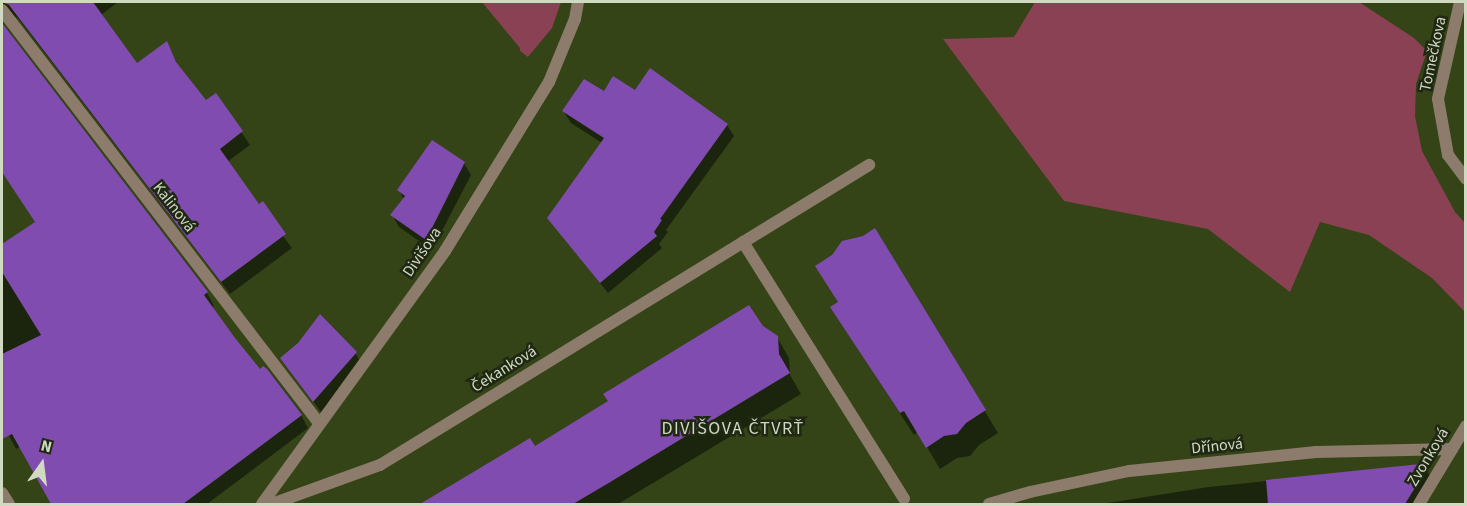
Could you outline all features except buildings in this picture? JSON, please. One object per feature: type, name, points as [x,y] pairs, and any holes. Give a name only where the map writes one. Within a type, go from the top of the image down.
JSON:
[{"type":"street","name":"Divišova","points":[[262,504],[444,251],[549,82],[575,19],[578,2]]},
{"type":"street","name":"Tomečkova","points":[[1460,2],[1438,99],[1448,155],[1466,179]]},
{"type":"street","name":"Kalinová","points":[[2,10],[320,423]]},
{"type":"street","name":"Čekanková","points":[[272,504],[380,465],[869,165]]},
{"type":"street","points":[[743,242],[904,499]]},
{"type":"street","name":"Zvonková","points":[[1419,504],[1466,426]]},
{"type":"street","name":"Dřínová","points":[[989,504],[1030,492],[1129,471],[1316,452],[1452,450]]},
{"type":"street","points":[[2,493],[9,504]]},
{"type":"shaded area","points":[[482,2],[561,2],[552,28],[528,57],[520,51],[520,48]]},
{"type":"shaded area","points":[[1035,2],[1359,2],[1414,38],[1427,51],[1416,84],[1415,116],[1422,151],[1455,212],[1465,223],[1465,312],[1432,278],[1369,235],[1320,222],[1290,292],[1208,229],[1064,201],[943,39],[1014,37]]},
{"type":"district","name":"DIVIŠOVA ČTVRŤ","points":[[733,429]]}]
